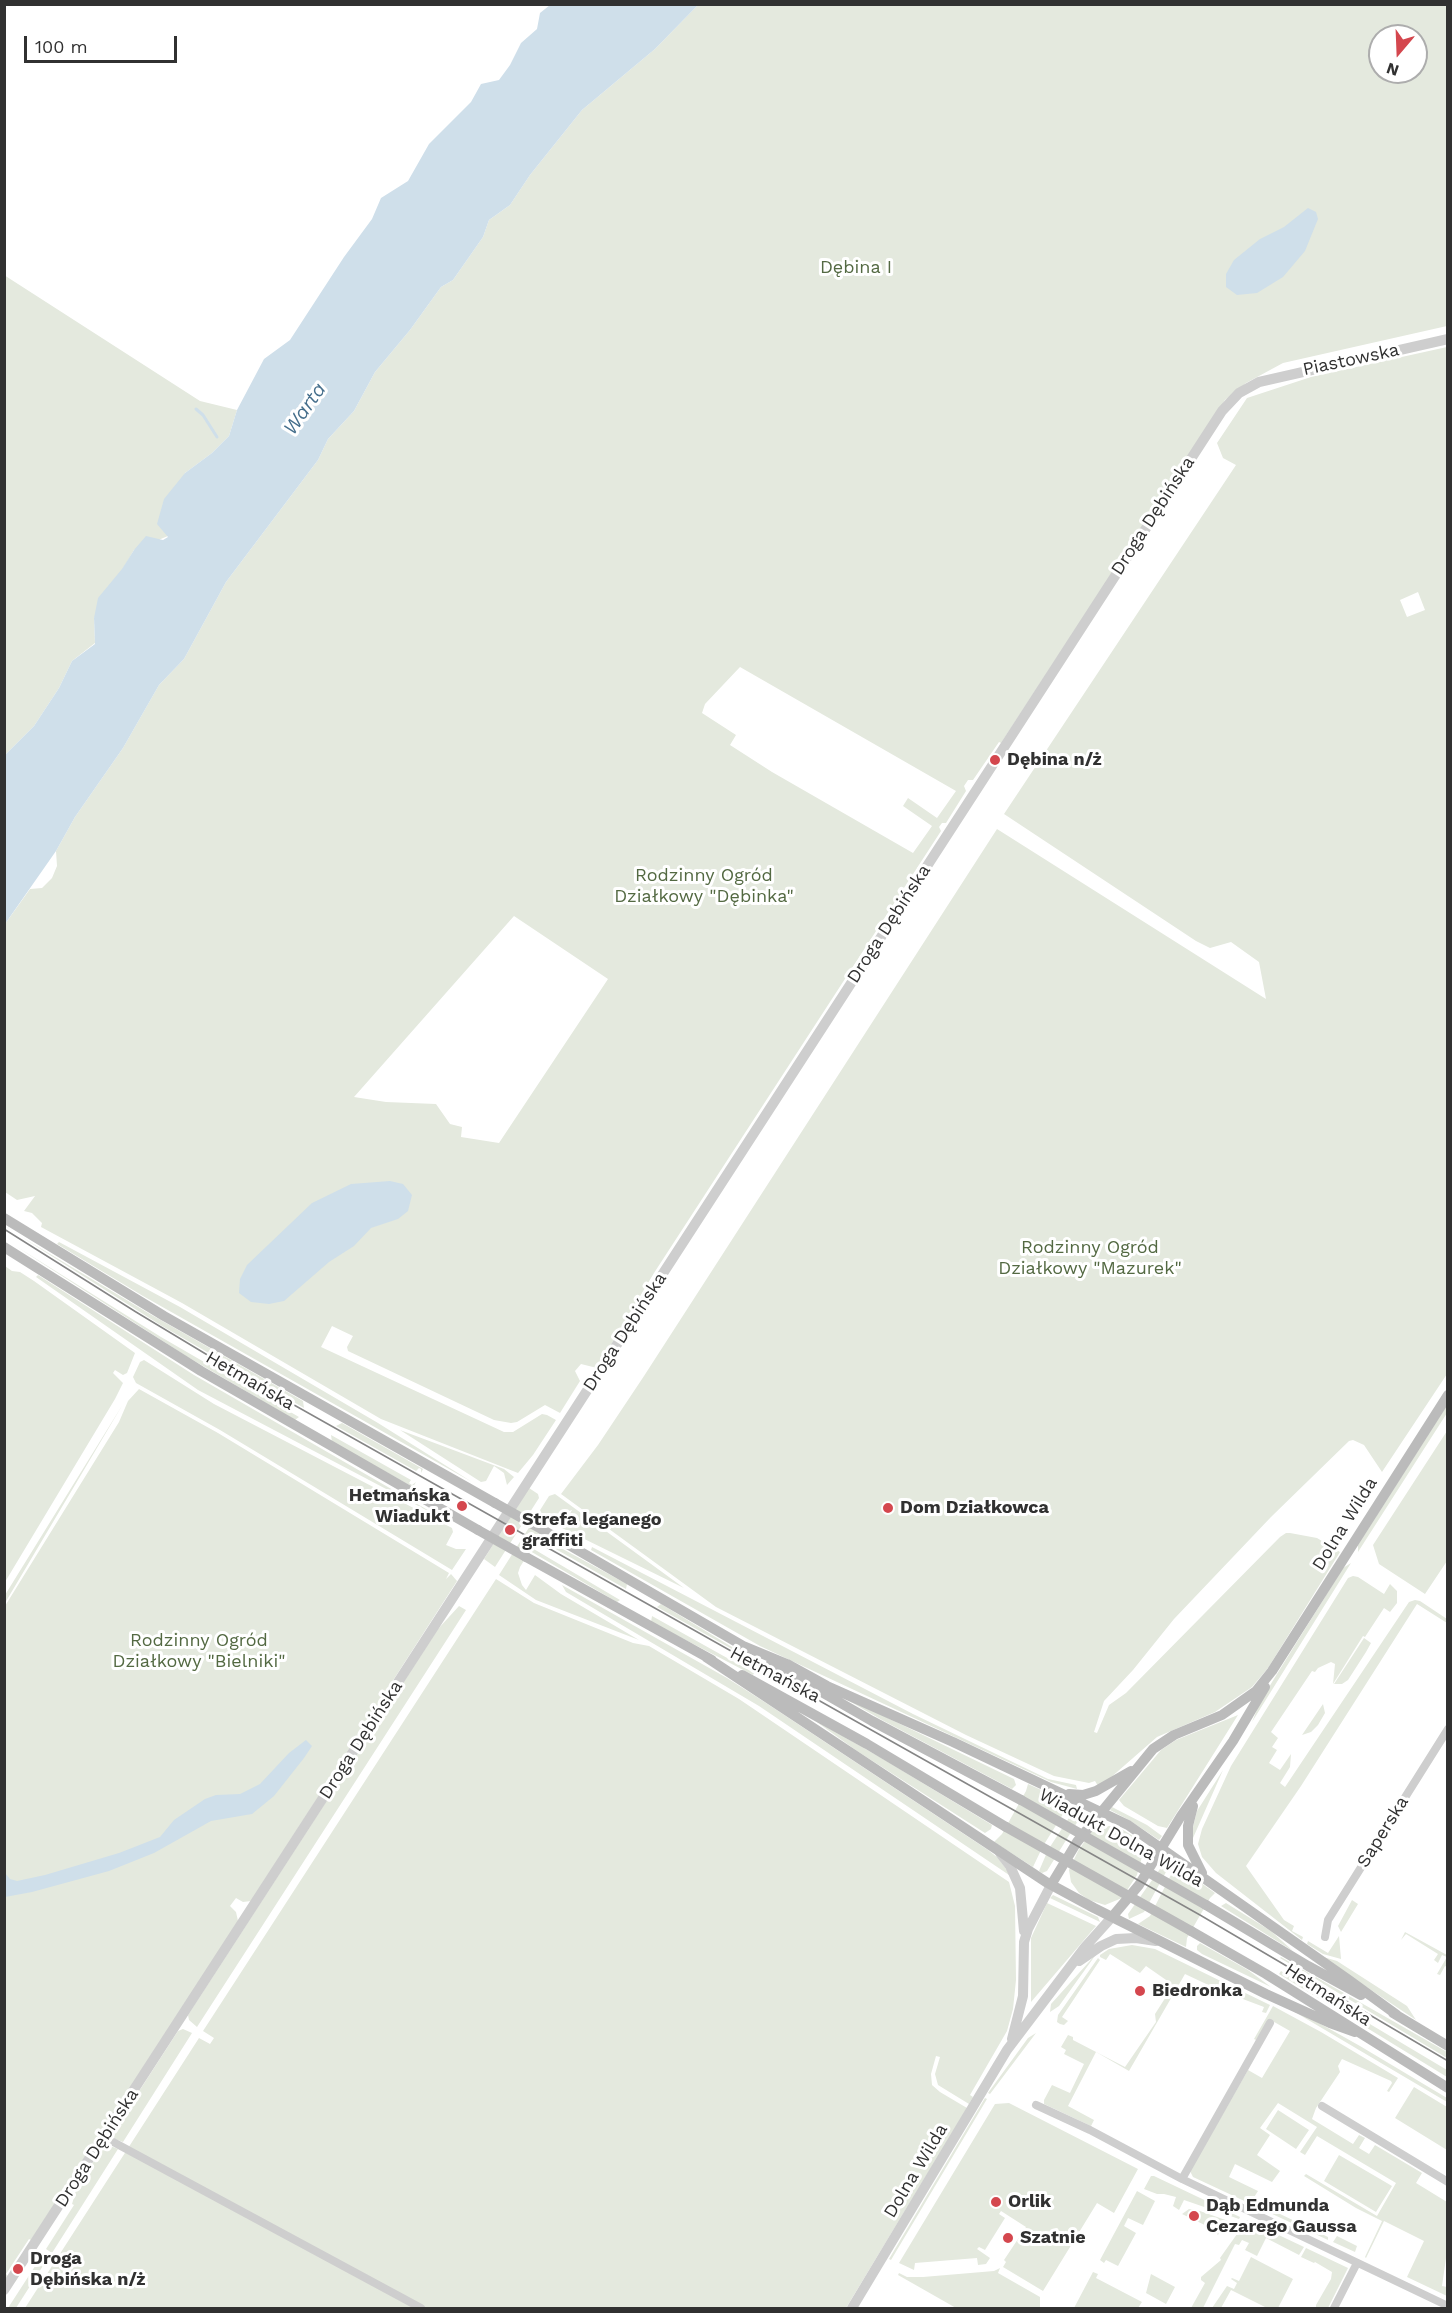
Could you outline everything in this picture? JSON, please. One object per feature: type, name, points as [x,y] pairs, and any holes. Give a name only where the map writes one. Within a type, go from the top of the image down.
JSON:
[{"type":"main road","name":"Hetmańska","points":[[4,1218],[164,1316],[543,1530],[872,1721],[1021,1800]]},
{"type":"main road","name":"Hetmańska","points":[[7,1249],[201,1371],[526,1557],[706,1657],[776,1692],[867,1744],[1006,1827],[1302,1996],[1355,2032],[1448,2088]]},
{"type":"main road","name":"Dolna Wilda","points":[[1112,1917],[1132,1895],[1254,1707],[1272,1671],[1448,1395]]},
{"type":"main road","points":[[741,1645],[787,1664],[827,1686],[1132,1827],[1397,2015]]},
{"type":"main road","points":[[706,1657],[1051,1885],[1266,1994],[1355,2032]]},
{"type":"main road","name":"Dolna Wilda","points":[[1051,1885],[1077,1842],[1153,1749],[1166,1739],[1222,1715],[1248,1699],[1272,1671]]},
{"type":"main road","points":[[1052,1790],[1071,1794],[1090,1794],[1139,1766]]},
{"type":"main road","points":[[1197,1794],[1189,1817],[1187,1838],[1192,1857],[1206,1879]]},
{"type":"main road","name":"Wiadukt Dolna Wilda","points":[[1021,1800],[1206,1905]]},
{"type":"main road","name":"Hetmańska","points":[[1206,1905],[1448,2046]]},
{"type":"street","name":"Piastowska","points":[[1255,383],[1299,371],[1448,339]]},
{"type":"street","name":"Droga Dębińska","points":[[4,2290],[1222,411],[1239,393],[1255,383]]},
{"type":"street","name":"Saperska","points":[[1325,1937],[1328,1920],[1448,1729]]},
{"type":"street","points":[[995,1849],[1010,1866],[1020,1888],[1024,1942]]},
{"type":"street","name":"Dolna Wilda","points":[[1007,2050],[1019,2017],[1023,1996],[1024,1942],[1029,1924],[1051,1885]]},
{"type":"street","name":"Dolna Wilda","points":[[852,2308],[1007,2050],[1085,1947],[1112,1917]]},
{"type":"street","points":[[1074,1964],[1101,1946],[1119,1939],[1143,1938],[1166,1944]]},
{"type":"street","points":[[1182,2179],[1270,2023]]},
{"type":"street","points":[[1036,2105],[1090,2130],[1182,2179],[1448,2306]]},
{"type":"street","points":[[1322,2106],[1448,2182]]},
{"type":"street","points":[[104,2137],[421,2308]]},
{"type":"street","points":[[1334,2308],[1357,2263]]},
{"type":"green space","name":"Dębina I","points":[[698,5],[1447,5],[1447,326],[1283,363],[1246,383],[1225,400],[1001,743],[999,742],[973,780],[968,780],[964,786],[966,791],[946,823],[942,823],[939,827],[941,831],[654,1273],[597,1368],[581,1364],[575,1371],[580,1381],[560,1413],[545,1405],[517,1422],[494,1420],[348,1351],[347,1347],[353,1336],[332,1326],[321,1347],[504,1432],[513,1432],[542,1414],[556,1420],[518,1473],[381,1419],[182,1303],[41,1227],[42,1223],[32,1213],[24,1211],[35,1196],[17,1200],[5,1192],[5,924],[30,889],[42,888],[52,878],[57,866],[56,851],[75,817],[123,748],[159,685],[184,659],[226,582],[318,460],[328,439],[354,411],[375,372],[410,330],[441,287],[453,280],[483,237],[489,220],[510,205],[530,175],[582,110],[655,49]],"holes":[[[740,667],[956,791],[937,818],[908,798],[903,806],[932,826],[913,853],[772,772],[730,745],[736,735],[702,713],[705,704]],[[514,916],[608,979],[499,1143],[461,1137],[462,1127],[450,1124],[436,1104],[386,1102],[354,1097]]]},
{"type":"green space","points":[[4,275],[200,401],[237,410],[229,436],[212,453],[185,473],[168,536],[134,550],[94,618],[95,643],[72,661],[59,688],[34,726],[5,755]]},
{"type":"green space","name":"Rodzinny Ogród Działkowy \"Mazurek\"","points":[[1447,347],[1447,1374],[1382,1472],[1364,1445],[1353,1440],[1349,1441],[1271,1517],[1174,1619],[1133,1670],[1104,1701],[1094,1732],[1097,1733],[1109,1705],[1126,1693],[1280,1537],[1290,1533],[1317,1538],[1340,1552],[1268,1668],[1252,1687],[1215,1712],[1157,1737],[1098,1786],[1095,1781],[1089,1783],[1054,1776],[966,1735],[716,1607],[561,1494],[598,1445],[644,1376],[997,829],[1266,999],[1259,962],[1231,942],[1210,948],[1196,941],[1004,814],[1236,465],[1223,458],[1217,443],[1247,398],[1311,377]],"holes":[[[1418,592],[1425,610],[1407,617],[1400,600]]]},
{"type":"green space","points":[[20,1236],[150,1314],[303,1401],[304,1408],[162,1326]]},
{"type":"green space","points":[[59,1242],[180,1307],[378,1423],[472,1482],[143,1296],[57,1244]]},
{"type":"green space","points":[[14,1245],[161,1337],[299,1417],[295,1420],[186,1356]]},
{"type":"green space","points":[[5,1266],[34,1281],[135,1353],[127,1373],[123,1375],[115,1370],[113,1373],[123,1383],[115,1399],[5,1582]]},
{"type":"green space","points":[[38,1275],[194,1375],[445,1520],[198,1390],[36,1277]]},
{"type":"green space","points":[[144,1360],[214,1404],[452,1528],[453,1532],[446,1545],[456,1549],[466,1549],[452,1570],[220,1430],[136,1383],[133,1377],[140,1362]]},
{"type":"green space","name":"Rodzinny Ogród Działkowy \"Bielniki\"","points":[[139,1389],[218,1433],[449,1573],[446,1579],[451,1574],[457,1581],[251,1901],[243,1902],[236,1898],[230,1906],[236,1912],[238,1921],[31,2240],[29,2239],[6,2274],[8,2276],[5,2282],[5,1606],[119,1422],[128,1401]]},
{"type":"green space","points":[[123,1404],[5,1603],[5,1595]]},
{"type":"green space","points":[[1447,1405],[1447,1413],[1358,1552],[1358,1545]]},
{"type":"green space","points":[[342,1423],[423,1469],[421,1473],[421,1469],[416,1471],[336,1426]]},
{"type":"green space","points":[[400,1430],[504,1469],[514,1477],[507,1485],[504,1473],[494,1466],[486,1481],[481,1482]]},
{"type":"green space","points":[[1447,1431],[1447,1561],[1425,1594],[1379,1564],[1373,1545]]},
{"type":"green space","points":[[331,1435],[411,1480],[409,1483],[412,1485],[416,1482],[413,1487],[332,1442]]},
{"type":"green space","points":[[529,1488],[538,1494],[539,1498],[495,1567],[484,1559]]},
{"type":"green space","points":[[555,1494],[684,1588],[562,1528],[572,1510],[554,1516],[539,1536],[627,1584],[626,1589],[538,1539],[532,1548],[620,1600],[617,1602],[530,1551],[518,1573],[522,1585],[526,1590],[535,1575],[561,1594],[639,1640],[536,1600],[499,1575],[549,1496]]},
{"type":"green space","points":[[592,1547],[913,1714],[1048,1779],[1076,1785],[1077,1789],[1051,1782],[760,1646],[591,1550]]},
{"type":"green space","points":[[1351,1563],[1252,1722],[1261,1700],[1343,1568]]},
{"type":"green space","points":[[1353,1576],[1384,1594],[1390,1584],[1397,1591],[1397,1603],[1390,1612],[1384,1608],[1365,1637],[1363,1636],[1333,1684],[1335,1664],[1331,1662],[1318,1668],[1315,1672],[1312,1671],[1271,1732],[1278,1738],[1272,1747],[1277,1750],[1269,1763],[1280,1770],[1291,1754],[1290,1767],[1280,1783],[1285,1787],[1409,1602],[1420,1601],[1447,1619],[1447,1623],[1417,1604],[1301,1786],[1246,1866],[1284,1920],[1294,1926],[1292,1931],[1303,1937],[1302,1940],[1216,1873],[1202,1857],[1198,1844],[1202,1829],[1231,1766],[1348,1578]]},
{"type":"green space","points":[[496,1579],[534,1603],[633,1643],[649,1646],[739,1699],[1009,1882],[1015,1906],[1016,1980],[1013,2009],[1007,2031],[970,2095],[973,2097],[969,2104],[938,2085],[935,2074],[940,2057],[936,2056],[931,2074],[932,2085],[967,2108],[846,2308],[25,2308],[199,2038],[210,2044],[214,2038],[203,2031]]},
{"type":"green space","points":[[562,1585],[727,1678],[763,1701],[988,1850],[998,1858],[1012,1877],[759,1706],[566,1592]]},
{"type":"green space","points":[[661,1604],[770,1670],[830,1704],[657,1607]]},
{"type":"green space","points":[[459,1606],[466,1610],[197,2027],[189,2020],[188,2015],[438,1629]]},
{"type":"green space","points":[[652,1616],[754,1673],[753,1675],[651,1622]]},
{"type":"green space","points":[[1364,1638],[1371,1643],[1348,1680],[1342,1684],[1334,1684]]},
{"type":"green space","points":[[832,1691],[1014,1779],[1016,1785],[1012,1789]]},
{"type":"green space","points":[[1323,1704],[1325,1713],[1318,1725],[1311,1732],[1302,1735]]},
{"type":"green space","points":[[1238,1715],[1167,1828],[1158,1826],[1124,1806],[1119,1800],[1161,1750],[1176,1740]]},
{"type":"green space","points":[[814,1720],[992,1825],[991,1829],[985,1833],[857,1751]]},
{"type":"green space","points":[[1223,1770],[1193,1838],[1191,1835],[1197,1811]]},
{"type":"green space","points":[[1028,1784],[1070,1803],[1043,1846],[1033,1867],[994,1842],[1002,1834]]},
{"type":"green space","points":[[1076,1807],[1081,1809],[1081,1816],[1047,1871],[1042,1873],[1039,1871],[1048,1850]]},
{"type":"green space","points":[[1112,1807],[1147,1825],[1162,1836],[1159,1840],[1110,1810]]},
{"type":"green space","points":[[1110,1826],[1120,1828],[1133,1836],[1140,1847],[1142,1857],[1137,1875],[1122,1898],[1105,1905],[1089,1900],[1079,1893],[1071,1882],[1069,1870],[1078,1851],[1092,1831]]},
{"type":"green space","points":[[1167,1859],[1170,1861],[1166,1872],[1144,1912],[1129,1919],[1128,1914]]},
{"type":"green space","points":[[1176,1865],[1215,1893],[1187,1938],[1186,1947],[1138,1924],[1150,1916]]},
{"type":"green space","points":[[1053,1895],[1098,1917],[1100,1922],[1050,1898]]},
{"type":"green space","points":[[1352,1900],[1358,1904],[1341,1932],[1338,1926]]},
{"type":"green space","points":[[1047,1903],[1096,1926],[1031,2002],[1031,1938]]},
{"type":"green space","points":[[1226,1903],[1271,1931],[1293,1951],[1221,1906]]},
{"type":"green space","points":[[1405,1932],[1447,1957],[1442,1955],[1438,1963],[1434,1960],[1438,1954],[1406,1934],[1401,1940]]},
{"type":"green space","points":[[1339,1936],[1341,1959],[1323,1954],[1307,1944],[1308,1941],[1328,1953]]},
{"type":"green space","points":[[1200,1943],[1248,1970],[1271,1987],[1202,1954],[1197,1950]]},
{"type":"green space","points":[[1132,1945],[1155,1949],[1270,2005],[1266,2013],[1262,2012],[1264,2007],[1185,1974],[1129,2071],[1096,2052],[1068,2106],[1094,2120],[1091,2126],[1044,2104],[1044,2100],[1052,2085],[1070,2093],[1084,2064],[1064,2054],[1066,2050],[1061,2047],[1068,2035],[1073,2037],[1073,2040],[1125,2067],[1156,2022],[1155,2014],[1169,1992],[1165,1989],[1169,1982],[1146,1966],[1140,1973],[1110,1954],[1106,1960],[1100,1957],[1109,1949]]},
{"type":"green space","points":[[1097,1953],[1059,2006],[1050,2012],[1051,2004]]},
{"type":"green space","points":[[1320,1956],[1337,1961],[1407,2006],[1416,2020]]},
{"type":"green space","points":[[1447,1957],[1447,1967],[1445,1966],[1440,1975],[1437,1974]]},
{"type":"green space","points":[[1098,1958],[1100,1960],[1062,2017],[1068,2021],[1064,2025],[1060,2024],[1057,2022],[1058,2015]]},
{"type":"green space","points":[[1280,1958],[1447,2052],[1447,2058]]},
{"type":"green space","points":[[1281,1971],[1447,2070],[1447,2077],[1279,1974]]},
{"type":"green space","points":[[1273,2006],[1398,2078],[1389,2092],[1387,2091],[1391,2081],[1342,2059],[1338,2066],[1340,2072],[1316,2108],[1312,2119],[1353,2144],[1359,2135],[1365,2138],[1359,2148],[1369,2154],[1375,2145],[1422,2173],[1416,2183],[1447,2202],[1448,2244],[1442,2286],[1447,2287],[1447,2296],[1407,2277],[1424,2241],[1384,2221],[1366,2258],[1382,2221],[1304,2176],[1306,2174],[1377,2216],[1396,2183],[1317,2136],[1305,2155],[1300,2152],[1317,2127],[1278,2103],[1260,2128],[1270,2135],[1257,2155],[1280,2171],[1272,2182],[1235,2164],[1229,2177],[1258,2191],[1251,2202],[1328,2237],[1328,2240],[1193,2177],[1190,2171],[1248,2070],[1262,2078],[1290,2031],[1269,2019],[1256,2040],[1254,2039]]},
{"type":"green space","points":[[1293,2011],[1303,2014],[1360,2046],[1447,2098],[1447,2102]]},
{"type":"green space","points":[[183,2029],[192,2033],[123,2142],[115,2139],[112,2133],[178,2031]]},
{"type":"green space","points":[[1036,2033],[990,2094],[988,2093],[1028,2038]]},
{"type":"green space","points":[[1414,2087],[1447,2107],[1447,2150],[1395,2118]]},
{"type":"green space","points":[[985,2098],[987,2099],[891,2260],[889,2259]]},
{"type":"green space","points":[[1009,2103],[1138,2169],[1114,2213],[1097,2203],[1043,2291],[1003,2267],[1006,2262],[1004,2260],[1026,2227],[1001,2211],[999,2214],[1005,2218],[985,2250],[979,2247],[977,2249],[990,2258],[986,2264],[978,2265],[977,2258],[915,2263],[914,2270],[899,2263],[995,2104]]},
{"type":"green space","points":[[1278,2110],[1309,2130],[1296,2149],[1266,2129]]},
{"type":"green space","points":[[108,2145],[118,2149],[52,2253],[46,2249],[74,2205],[72,2204],[77,2187],[103,2147]]},
{"type":"green space","points":[[1339,2155],[1392,2186],[1376,2212],[1324,2181]]},
{"type":"green space","points":[[1151,2176],[1240,2217],[1239,2219],[1184,2200],[1179,2210],[1173,2206],[1176,2197],[1144,2189]]},
{"type":"green space","points":[[1137,2191],[1155,2201],[1143,2225],[1128,2218],[1124,2226],[1136,2233],[1118,2266],[1106,2260],[1104,2263],[1100,2260]]},
{"type":"green space","points":[[1189,2209],[1237,2224],[1235,2228],[1224,2223],[1218,2235],[1213,2229],[1182,2214]]},
{"type":"green space","points":[[1247,2220],[1304,2247],[1299,2255],[1266,2238],[1257,2256],[1245,2250],[1249,2243],[1242,2240],[1239,2245],[1235,2244],[1203,2308],[1191,2308],[1205,2283],[1201,2277],[1221,2260],[1220,2258]]},
{"type":"green space","points":[[1337,2236],[1357,2246],[1355,2252],[1333,2242]]},
{"type":"green space","points":[[1306,2248],[1348,2268],[1328,2308],[1316,2308],[1316,2305],[1331,2279],[1332,2272],[1301,2257]]},
{"type":"green space","points":[[37,2250],[48,2258],[16,2308],[8,2308],[39,2260]]},
{"type":"green space","points":[[1251,2257],[1293,2279],[1278,2308],[1267,2308],[1231,2290],[1221,2308],[1212,2308],[1227,2286],[1234,2289],[1237,2283],[1231,2279],[1239,2281]]},
{"type":"green space","points":[[1000,2268],[998,2273],[1040,2297],[1040,2308],[956,2308],[898,2275],[899,2273],[907,2277],[923,2277],[994,2271]]},
{"type":"green space","points":[[1093,2272],[1098,2274],[1096,2278],[1142,2302],[1138,2308],[1074,2308]]},
{"type":"green space","points":[[1151,2274],[1175,2287],[1166,2304],[1146,2293]]},
{"type":"water","name":"Warta","points":[[550,5],[698,5],[655,49],[582,110],[530,175],[510,205],[489,220],[483,237],[453,280],[441,287],[410,330],[375,372],[354,411],[328,439],[318,460],[226,582],[184,659],[159,685],[123,748],[5,924],[5,755],[34,726],[59,688],[72,661],[95,644],[94,618],[98,598],[146,536],[163,540],[168,537],[157,524],[164,499],[185,473],[212,453],[229,436],[237,410],[264,359],[290,340],[344,257],[372,219],[381,198],[408,181],[429,144],[471,102],[481,84],[499,80],[521,43],[537,29],[540,13]]},
{"type":"water","points":[[1308,208],[1316,212],[1318,219],[1305,251],[1283,277],[1257,293],[1237,295],[1226,287],[1226,274],[1234,260],[1260,239],[1284,227]]},
{"type":"water","points":[[390,1181],[403,1184],[412,1195],[408,1211],[398,1219],[371,1228],[354,1246],[329,1262],[284,1301],[269,1304],[251,1302],[239,1293],[240,1279],[247,1265],[312,1203],[351,1184]]},
{"type":"water","points":[[306,1740],[312,1746],[304,1758],[274,1796],[252,1814],[211,1821],[154,1853],[109,1871],[5,1897],[5,1873],[10,1879],[17,1881],[45,1875],[119,1853],[160,1837],[174,1820],[205,1799],[216,1795],[240,1794],[260,1784],[289,1753]]},
{"type":"waterway","points":[[196,409],[203,415],[217,437]]},
{"type":"tram line","points":[[4,1229],[239,1374],[1200,1915],[1448,2061]]},
{"type":"place","name":"Dębina n/ż","points":[[995,760]]},
{"type":"place","name":"Hetmańska Wiadukt","points":[[462,1506]]},
{"type":"place","name":"Dom Działkowca","points":[[888,1508]]},
{"type":"place","name":"Strefa leganego graffiti","points":[[510,1530]]},
{"type":"place","name":"Biedronka","points":[[1140,1991]]},
{"type":"place","name":"Orlik","points":[[996,2202]]},
{"type":"place","name":"Dąb Edmunda Cezarego Gaussa","points":[[1194,2216]]},
{"type":"place","name":"Szatnie","points":[[1008,2238]]},
{"type":"place","name":"Droga Dębińska n/ż","points":[[18,2269]]},
{"type":"park label","name":"Rodzinny Ogród Działkowy \"Dębinka\"","points":[[704,886]]}]
